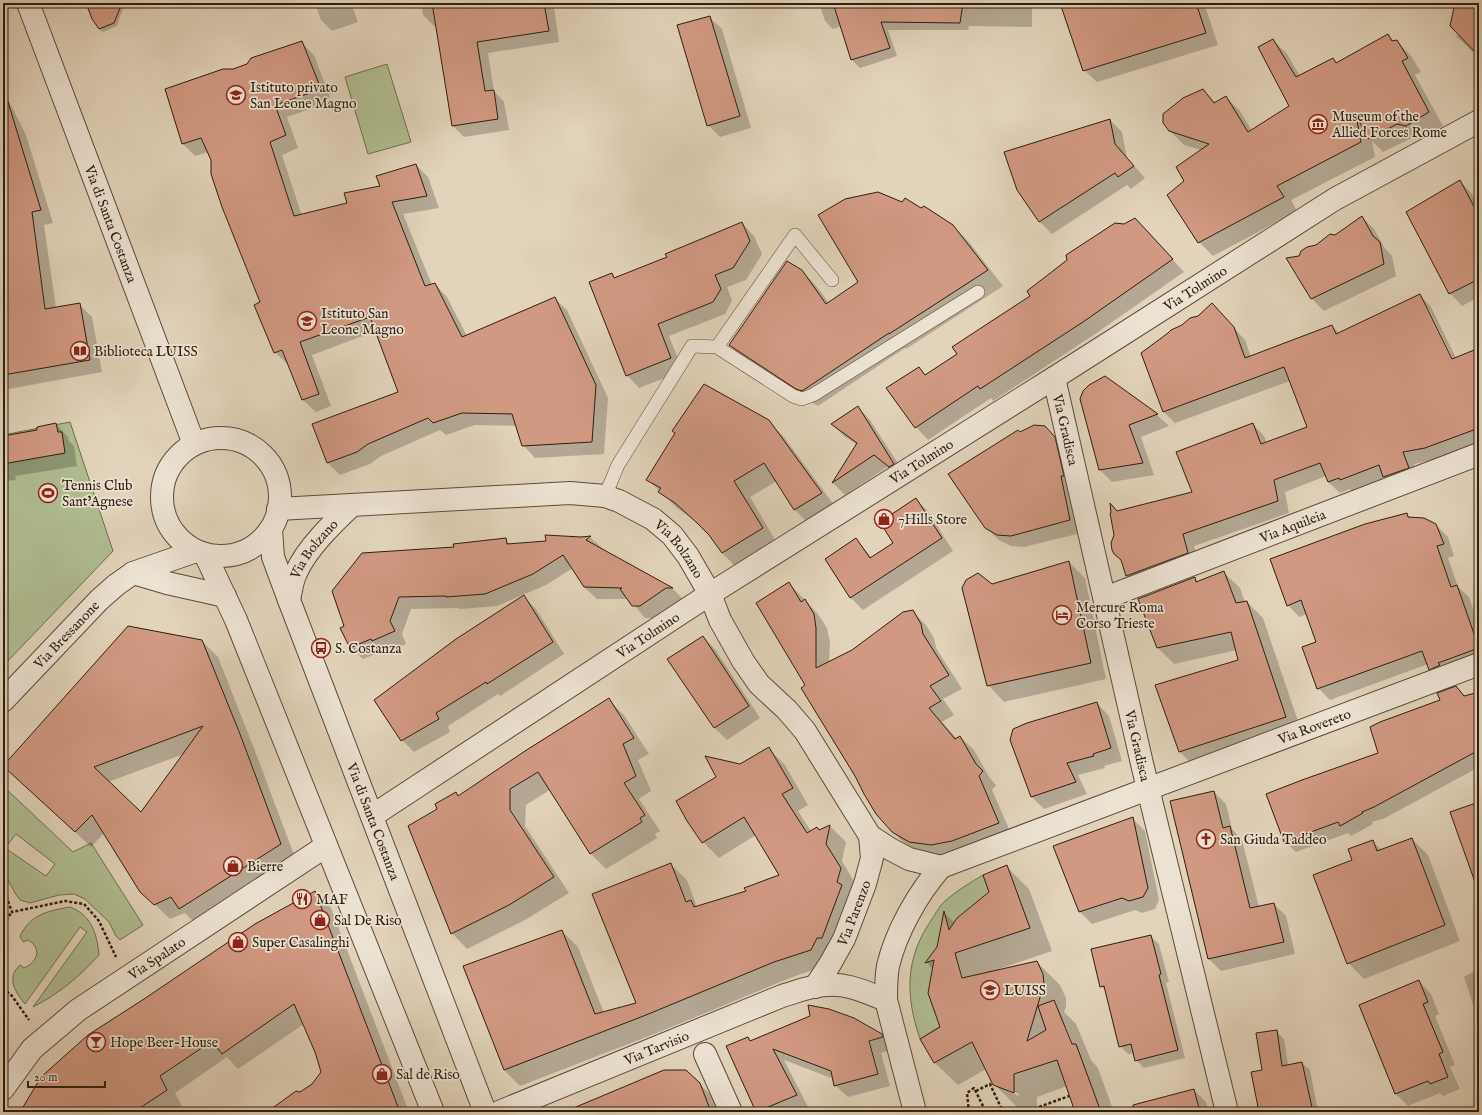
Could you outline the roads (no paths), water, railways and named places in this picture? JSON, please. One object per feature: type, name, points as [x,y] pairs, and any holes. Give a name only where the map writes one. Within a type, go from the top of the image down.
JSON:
[{"type":"street","name":"Via di Santa Costanza","points":[[28,3],[194,444]]},
{"type":"street","name":"Via Tolmino","points":[[372,816],[710,594],[1335,199],[1479,121]]},
{"type":"street","name":"Via Gradisca","points":[[1054,378],[1149,788],[1227,1112]]},
{"type":"street","points":[[217,438],[243,443],[257,451],[268,463],[276,477],[280,493],[275,519],[261,541],[249,549],[235,555],[220,556],[201,553],[185,544],[175,535],[168,524],[163,511],[162,498],[163,484],[167,472],[174,460],[194,444],[217,438]]},
{"type":"street","name":"Via Aquileia","points":[[1105,598],[1479,454]]},
{"type":"street","name":"Via Bolzano","points":[[275,519],[352,505],[570,493],[605,496],[634,508],[662,526],[672,535],[688,556],[710,594],[720,620],[743,661],[759,684],[787,710],[805,731],[870,836]]},
{"type":"street","name":"Via Bolzano","points":[[289,600],[295,574],[302,561],[336,520],[352,505]]},
{"type":"street","name":"Via di Santa Costanza","points":[[275,519],[274,557],[289,600],[485,1112]]},
{"type":"street","points":[[201,553],[225,596],[432,1112]]},
{"type":"street","name":"Via Bressanone","points":[[3,701],[103,596],[134,572],[201,553]]},
{"type":"street","points":[[134,572],[167,583],[225,596]]},
{"type":"street","name":"Via Rovereto","points":[[1149,788],[1479,664]]},
{"type":"street","points":[[915,1112],[886,1000],[888,967],[897,938],[909,913],[932,877],[940,867],[1149,788]]},
{"type":"street","points":[[870,836],[909,859],[940,867]]},
{"type":"street","name":"Via Parenzo","points":[[815,987],[844,939],[868,875],[872,858],[870,836]]},
{"type":"street","name":"Via Spalato","points":[[3,1089],[32,1049],[78,1010],[326,846]]},
{"type":"street","points":[[815,987],[826,985],[847,986],[886,1000]]},
{"type":"street","name":"Via Tarvisio","points":[[498,1112],[765,1002],[815,987]]},
{"type":"street","points":[[705,1054],[731,1112]]},
{"type":"lane","points":[[717,347],[795,235],[832,280]]},
{"type":"lane","points":[[605,496],[618,465],[692,346],[717,347],[793,396],[802,400],[813,395],[978,292]]},
{"type":"place","name":"Istituto privato San Leone Magno","points":[[236,95]]},
{"type":"place","name":"Museum of the Allied Forces Rome","points":[[1318,124]]},
{"type":"place","name":"Istituto San Leone Magno","points":[[307,321]]},
{"type":"place","name":"Biblioteca LUISS","points":[[80,351]]},
{"type":"place","name":"Tennis Club Sant'Agnese","points":[[48,493]]},
{"type":"place","name":"7Hills Store","points":[[884,519]]},
{"type":"place","name":"Mercure Roma Corso Trieste","points":[[1062,615]]},
{"type":"place","name":"S. Costanza","points":[[321,648]]},
{"type":"place","name":"San Giuda Taddeo","points":[[1206,839]]},
{"type":"place","name":"Bierre","points":[[233,866]]},
{"type":"place","name":"MAF","points":[[302,899]]},
{"type":"place","name":"Sal De Riso","points":[[320,920]]},
{"type":"place","name":"Super Casalinghi","points":[[238,942]]},
{"type":"place","name":"LUISS","points":[[990,990]]},
{"type":"place","name":"Hope Beer-House","points":[[96,1042]]},
{"type":"place","name":"Sal de Riso","points":[[382,1074]]}]
